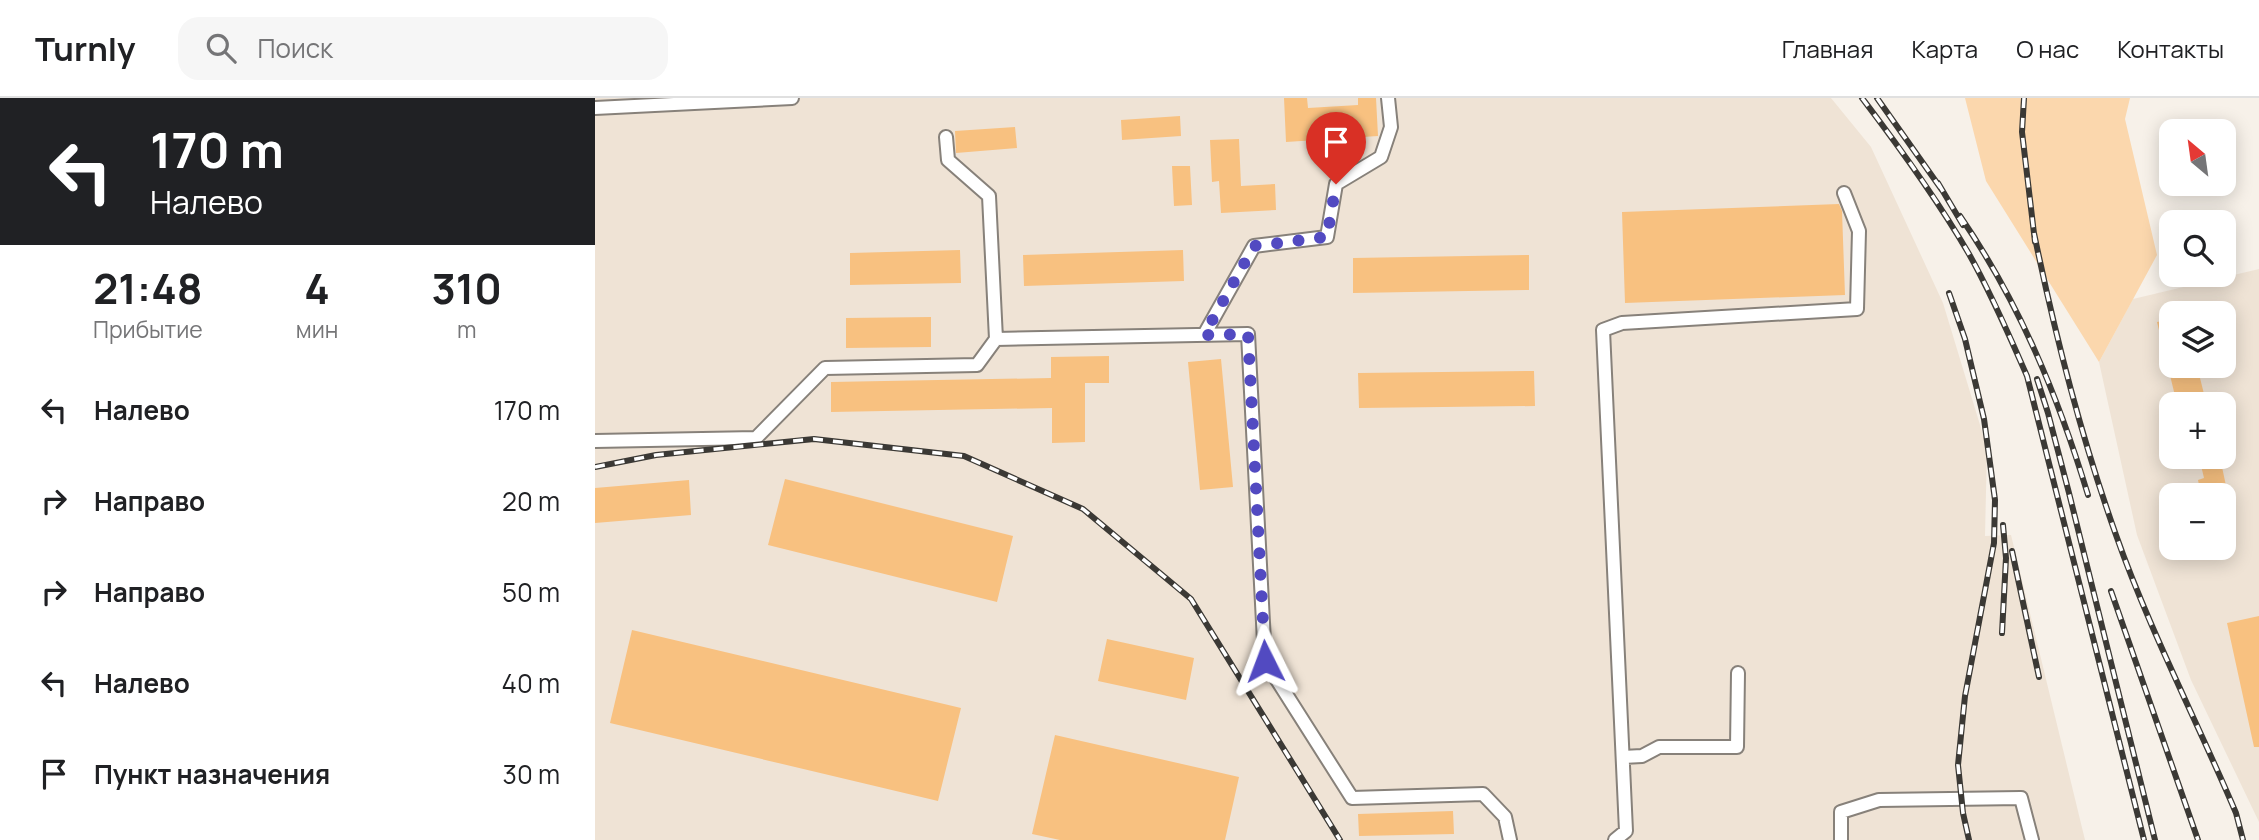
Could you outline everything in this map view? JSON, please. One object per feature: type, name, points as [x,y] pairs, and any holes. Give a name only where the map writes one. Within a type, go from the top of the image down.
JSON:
[{"type":"street","points":[[595,108],[792,98]]},
{"type":"street","points":[[1204,335],[1254,246],[1327,237],[1336,184],[1381,157],[1391,127],[1388,98]]},
{"type":"street","points":[[595,441],[756,438],[825,368],[977,365],[996,339],[989,196],[948,160],[946,137]]},
{"type":"street","points":[[1615,840],[1626,831],[1603,330],[1622,323],[1857,309],[1859,231],[1844,193]]},
{"type":"street","points":[[996,339],[1248,334],[1265,661],[1352,798],[1483,794],[1505,817],[1510,840]]},
{"type":"street","points":[[1623,757],[1642,756],[1659,747],[1737,747],[1738,673]]},
{"type":"street","points":[[1841,840],[1841,812],[1879,800],[2021,798],[2032,840]]},
{"type":"shaded area","points":[[595,98],[1831,98],[1871,147],[1943,303],[1987,448],[1985,536],[2011,535],[2085,840],[595,840]]},
{"type":"shaded area","points":[[1965,98],[2130,98],[2125,119],[2157,255],[2099,362],[1986,181]]},
{"type":"shaded area","points":[[2259,269],[2259,822],[2191,680],[2137,535],[2099,362],[2133,299],[2183,287],[2236,287],[2236,274]]},
{"type":"building","points":[[1284,98],[1307,98],[1308,108],[1358,105],[1358,98],[1376,98],[1378,136],[1286,142]]},
{"type":"building","points":[[1180,116],[1181,136],[1122,140],[1121,120]]},
{"type":"building","points":[[1015,127],[1017,148],[956,153],[955,131]]},
{"type":"building","points":[[1239,139],[1241,186],[1275,184],[1276,210],[1221,213],[1219,181],[1212,182],[1210,140]]},
{"type":"building","points":[[1172,166],[1190,166],[1192,205],[1174,206]]},
{"type":"building","points":[[1839,204],[1842,211],[1845,295],[1625,303],[1622,212]]},
{"type":"building","points":[[960,250],[961,283],[850,285],[850,253]]},
{"type":"building","points":[[1183,250],[1184,281],[1024,286],[1023,255]]},
{"type":"building","points":[[1529,255],[1529,290],[1353,293],[1353,258]]},
{"type":"building","points":[[931,317],[931,347],[846,348],[846,318]]},
{"type":"building","points":[[1109,356],[1109,383],[1085,383],[1085,442],[1052,443],[1052,408],[831,412],[831,382],[1051,378],[1051,357]]},
{"type":"building","points":[[1221,359],[1233,487],[1200,490],[1188,362]]},
{"type":"building","points":[[1534,371],[1535,406],[1359,408],[1358,373]]},
{"type":"building","points":[[2171,378],[2200,378],[2204,392],[2174,392]]},
{"type":"building","points":[[2202,469],[2222,469],[2225,483],[2199,483],[2198,480],[2204,478]]},
{"type":"building","points":[[785,479],[1013,536],[997,602],[768,545]]},
{"type":"building","points":[[689,480],[691,515],[595,523],[595,488]]},
{"type":"building","points":[[2259,616],[2259,747],[2254,747],[2227,623]]},
{"type":"building","points":[[632,630],[961,708],[938,801],[610,723]]},
{"type":"building","points":[[1107,639],[1194,658],[1186,700],[1098,681]]},
{"type":"building","points":[[1055,735],[1239,777],[1225,840],[1060,840],[1032,834]]},
{"type":"building","points":[[1453,811],[1454,834],[1359,836],[1358,814]]},
{"type":"railway","points":[[1862,98],[1918,174],[1969,254],[2027,376],[2144,840]]},
{"type":"railway","points":[[1877,98],[1942,190]]},
{"type":"railway","points":[[2024,98],[2022,132],[2035,242]]},
{"type":"railway","points":[[1938,183],[1963,225]]},
{"type":"railway","points":[[1960,216],[2019,316],[2064,422],[2088,495]]},
{"type":"railway","points":[[2034,233],[2070,386],[2116,535],[2158,640],[2236,813],[2243,840]]},
{"type":"railway","points":[[1949,293],[1965,339],[1984,419],[1995,500],[1994,543],[1965,696],[1958,765],[1969,840]]},
{"type":"railway","points":[[2037,379],[2069,493],[2155,840]]},
{"type":"railway","points":[[595,467],[656,455],[814,439],[964,456],[1083,509],[1191,599],[1340,840]]},
{"type":"railway","points":[[2002,633],[2006,558],[2003,525]]},
{"type":"railway","points":[[2012,551],[2039,677]]},
{"type":"railway","points":[[2111,591],[2198,840]]},
{"type":"route","points":[[1265,661],[1248,334],[1204,335],[1254,246],[1327,237],[1336,184]]}]
